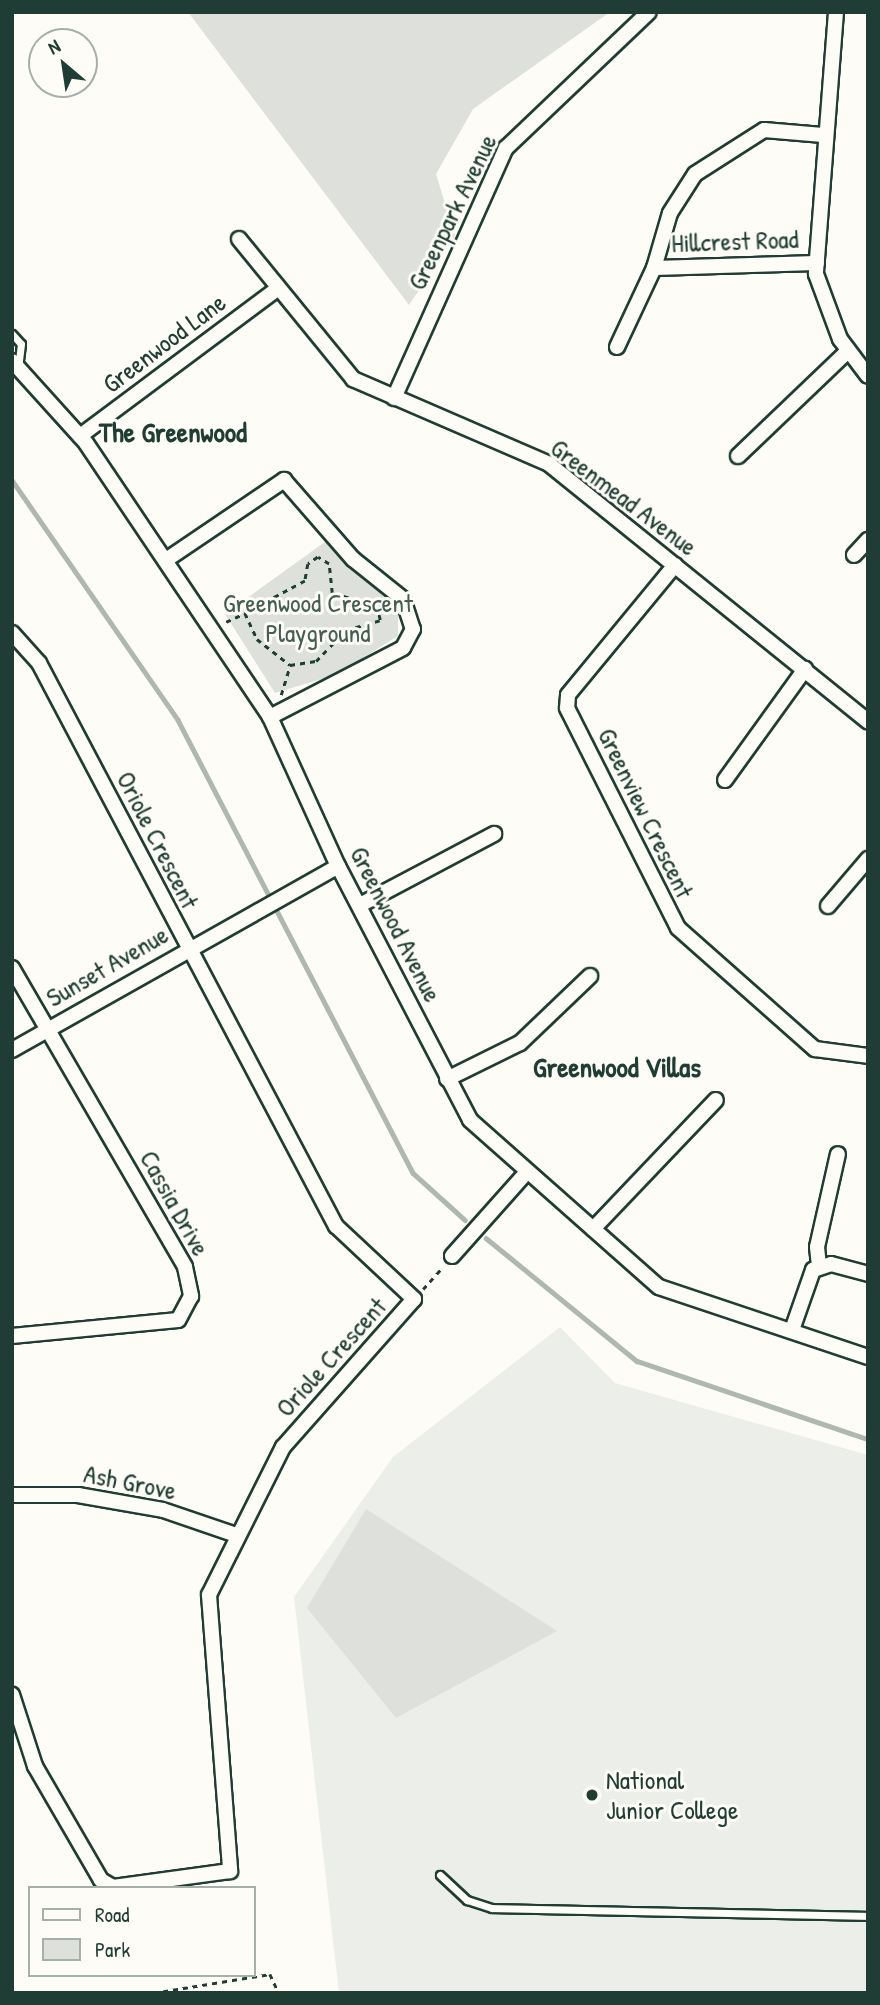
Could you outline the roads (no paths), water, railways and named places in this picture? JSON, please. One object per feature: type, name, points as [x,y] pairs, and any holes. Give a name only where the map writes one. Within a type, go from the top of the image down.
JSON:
[{"type":"street","name":"Greenpark Avenue","points":[[394,398],[506,148],[649,12]]},
{"type":"street","name":"Hillcrest Road","points":[[836,12],[823,135],[818,286],[848,351],[868,376]]},
{"type":"street","name":"Hillcrest Road","points":[[617,347],[654,268],[670,213],[695,174],[764,130],[823,135]]},
{"type":"street","name":"Greenmead Avenue","points":[[239,239],[340,370],[394,398],[548,464],[868,721]]},
{"type":"street","name":"Hillcrest Road","points":[[654,268],[817,263]]},
{"type":"street","name":"Greenwood Lane","points":[[80,436],[277,289]]},
{"type":"street","points":[[738,456],[848,351]]},
{"type":"street","name":"Greenwood Avenue","points":[[15,365],[80,436],[270,717],[338,866],[470,1119],[526,1173],[659,1287],[868,1357]]},
{"type":"street","points":[[166,560],[284,480],[353,559],[403,599],[413,629],[403,648],[270,717]]},
{"type":"street","points":[[854,555],[868,540]]},
{"type":"street","name":"Greenview Crescent","points":[[675,565],[568,695],[567,708],[678,928],[815,1048],[868,1056]]},
{"type":"street","name":"Oriole Crescent","points":[[12,633],[39,663],[186,949],[336,1226],[414,1299],[283,1447],[236,1535],[209,1595],[208,1620],[230,1871],[120,1886]]},
{"type":"street","points":[[725,780],[805,668]]},
{"type":"street","points":[[359,905],[494,834]]},
{"type":"street","points":[[828,906],[868,859]]},
{"type":"street","name":"Sunset Avenue","points":[[12,1050],[186,949],[338,866]]},
{"type":"street","name":"Cassia Drive","points":[[12,968],[185,1267],[191,1296],[178,1320],[12,1336]]},
{"type":"street","points":[[447,1079],[520,1043],[590,976]]},
{"type":"street","points":[[593,1229],[716,1100]]},
{"type":"street","points":[[819,1266],[817,1247],[838,1154]]},
{"type":"street","points":[[452,1256],[526,1173]]},
{"type":"street","points":[[819,1266],[868,1274]]},
{"type":"street","points":[[792,1330],[809,1276],[819,1266]]},
{"type":"street","name":"Ash Grove","points":[[12,1495],[78,1495],[139,1506],[236,1535]]},
{"type":"street","name":"Oriole Crescent","points":[[12,1695],[35,1766],[101,1880],[111,1886]]},
{"type":"lane","points":[[12,334],[21,344],[15,365]]},
{"type":"lane","points":[[440,1875],[467,1900],[492,1908],[868,1916]]},
{"type":"waterway","points":[[12,480],[178,720],[413,1173],[465,1220]]},
{"type":"waterway","points":[[486,1238],[637,1361],[868,1439]]},
{"type":"place","name":"National Junior College","points":[[592,1795]]},
{"type":"district","name":"The Greenwood","points":[[173,432]]},
{"type":"district","name":"Greenwood Villas","points":[[617,1067]]},
{"type":"park label","name":"Greenwood Crescent Playground","points":[[318,618]]}]
